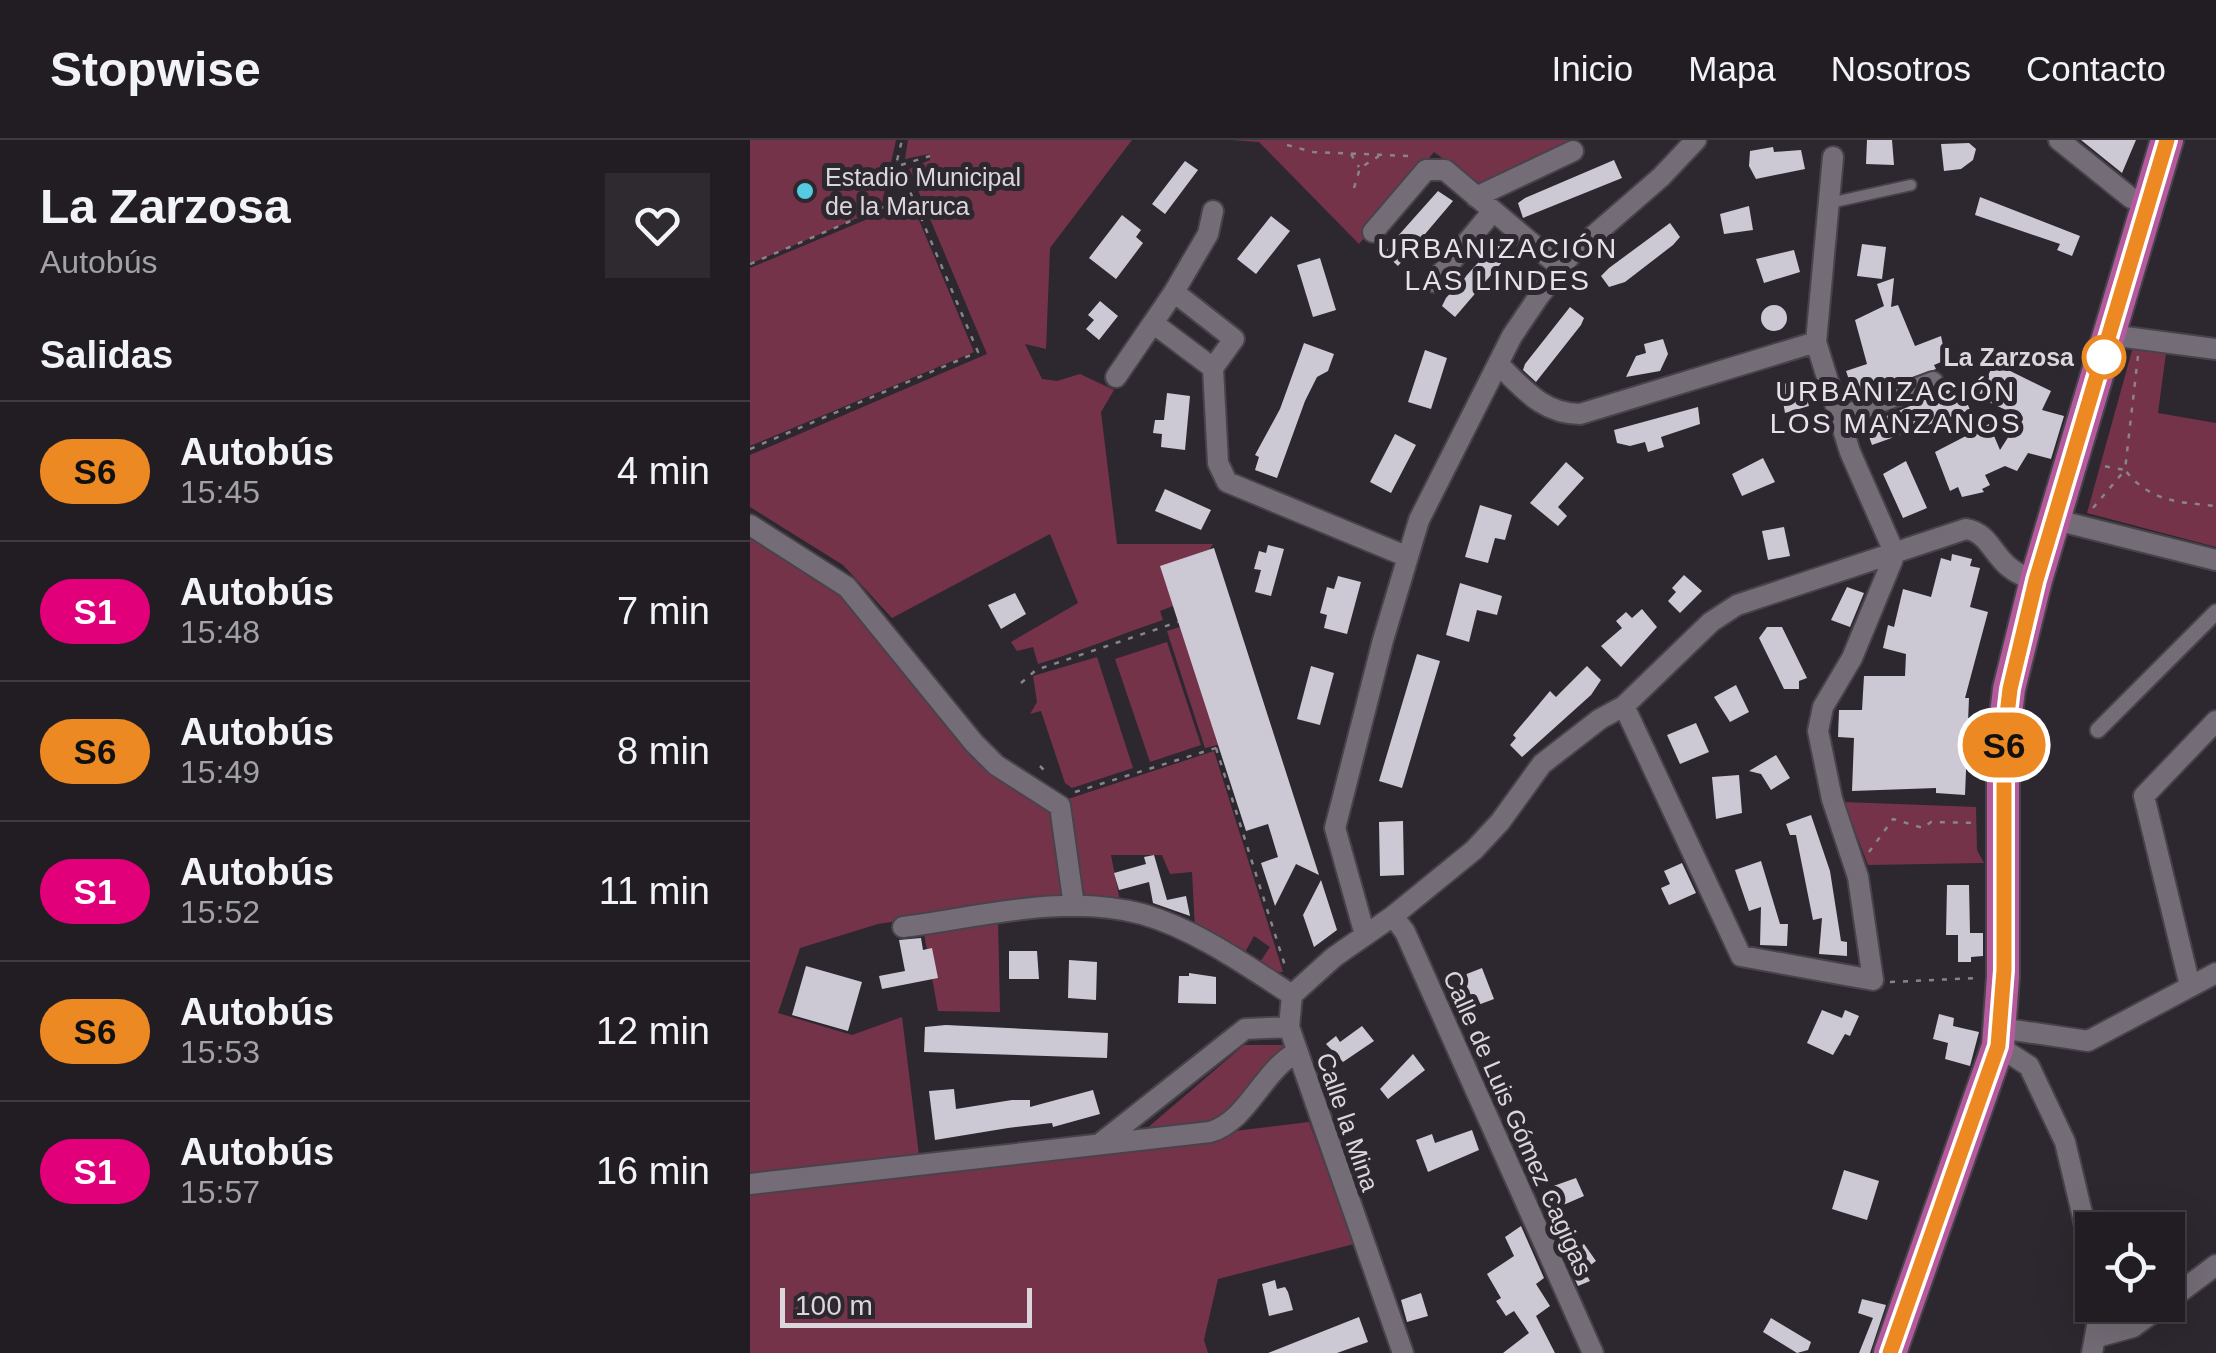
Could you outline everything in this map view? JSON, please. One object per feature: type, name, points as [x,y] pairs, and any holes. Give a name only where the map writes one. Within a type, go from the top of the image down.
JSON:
[{"type":"highway","points":[[1890,1353],[1999,1037],[2004,740],[2010,689],[2036,580],[2067,522],[2074,460],[2131,198],[2150,140]]},
{"type":"highway","points":[[2074,460],[2125,336],[2167,140]]},
{"type":"street","points":[[1365,935],[1335,828],[1420,520],[1512,336],[1560,267],[1696,140]]},
{"type":"street","points":[[2059,140],[2131,198]]},
{"type":"street","points":[[1434,282],[1485,204],[1573,151]]},
{"type":"street","points":[[1624,706],[1741,956],[1873,980],[1852,858],[1825,766],[1820,716],[1852,658],[1895,554],[1838,418],[1816,342],[1833,157]]},
{"type":"street","points":[[1373,232],[1426,170],[1445,170],[1560,267]]},
{"type":"street","points":[[1116,378],[1208,234],[1213,211]]},
{"type":"street","points":[[1174,292],[1234,338],[1213,368],[1218,462],[1227,482],[1408,557]]},
{"type":"street","points":[[1154,323],[1213,368]]},
{"type":"street","points":[[2125,336],[2216,348]]},
{"type":"street","points":[[1499,364],[1542,405],[1556,412],[1580,414],[1816,342]]},
{"type":"street","points":[[1838,418],[1932,382]]},
{"type":"street","points":[[2067,522],[2216,560]]},
{"type":"street","points":[[750,525],[847,587],[974,743],[996,764],[1060,806],[1074,906]]},
{"type":"street","points":[[903,928],[1074,906],[1147,916],[1228,954],[1288,992],[1393,916],[1488,836],[1551,756],[1624,706],[1694,636],[1737,605],[1972,530],[1982,534],[2008,570],[2036,580]]},
{"type":"street","points":[[2098,730],[2216,612]]},
{"type":"street","points":[[2190,986],[2144,796],[2216,721]]},
{"type":"street","name":"Calle de Luis Gómez Cagigas","points":[[1393,916],[1405,932],[1487,1111],[1593,1353]]},
{"type":"street","points":[[1999,1037],[2088,1042],[2216,973]]},
{"type":"street","name":"Calle la Mina","points":[[1288,992],[1288,1026],[1403,1353]]},
{"type":"street","points":[[1102,1142],[1244,1029],[1288,1026]]},
{"type":"street","points":[[1999,1037],[2030,1066],[2065,1142],[2082,1212]]},
{"type":"street","points":[[750,1184],[1222,1129],[1267,1076],[1297,1052]]},
{"type":"street","points":[[2185,1288],[2216,1266]]},
{"type":"street","points":[[2094,1345],[2141,1322]]},
{"type":"lane","points":[[1829,203],[1912,185]]},
{"type":"path","points":[[886,206],[902,140]]},
{"type":"path","points":[[1287,145],[1351,154],[1417,156],[1434,168]]},
{"type":"path","points":[[1351,154],[1360,168]]},
{"type":"path","points":[[1354,188],[1360,168],[1380,155]]},
{"type":"path","points":[[898,163],[930,156]]},
{"type":"path","points":[[750,449],[978,352],[898,163]]},
{"type":"path","points":[[750,264],[912,196]]},
{"type":"path","points":[[2125,336],[2125,470],[2136,484],[2176,505],[2216,506]]},
{"type":"path","points":[[2074,460],[2125,470]]},
{"type":"path","points":[[2067,522],[2125,470]]},
{"type":"path","points":[[1021,682],[1036,670],[1178,622]]},
{"type":"path","points":[[1070,794],[1217,748],[1288,975],[1288,992]]},
{"type":"path","points":[[1040,766],[1060,784]]},
{"type":"path","points":[[1852,858],[1869,852],[1894,819],[1922,828],[1932,822],[2004,823]]},
{"type":"path","points":[[1873,980],[2003,977]]},
{"type":"shaded area","name":"Estadio Municipal de la Maruca","points":[[750,140],[896,140],[881,208],[750,264]]},
{"type":"shaded area","points":[[908,140],[1132,140],[1050,248],[1046,349],[1025,344],[1042,379],[1057,381],[1080,374],[1114,390],[1101,412],[1117,544],[1213,544],[1173,606],[1160,611],[1163,620],[1038,664],[1033,647],[1017,651],[1011,642],[1078,603],[1050,534],[892,618],[843,565],[750,507],[750,455],[987,354],[909,169],[930,160],[929,154],[905,159]]},
{"type":"shaded area","points":[[1231,140],[1577,140],[1480,186],[1434,152],[1359,244],[1259,142]]},
{"type":"shaded area","points":[[911,201],[974,352],[750,446],[750,268]]},
{"type":"shaded area","points":[[2133,347],[2166,353],[2158,413],[2216,423],[2216,547],[2087,513]]},
{"type":"shaded area","points":[[750,536],[839,591],[978,757],[1055,809],[1068,896],[878,924],[800,948],[778,1013],[852,1035],[902,1017],[919,1155],[750,1180]]},
{"type":"shaded area","points":[[1180,627],[1218,745],[1205,748],[1167,631]]},
{"type":"shaded area","points":[[1167,642],[1201,745],[1150,762],[1115,659]]},
{"type":"shaded area","points":[[1097,657],[1133,768],[1072,788],[1065,783],[1041,711],[1030,714],[1037,702],[1033,676]]},
{"type":"shaded area","points":[[1214,751],[1283,972],[1269,972],[1258,965],[1270,947],[1254,936],[1243,956],[1195,930],[1192,872],[1170,874],[1162,855],[1111,855],[1120,901],[1080,897],[1071,805],[1065,800]]},
{"type":"shaded area","points":[[1844,802],[1976,807],[1977,850],[1984,863],[1868,865]]},
{"type":"shaded area","points":[[998,918],[1000,1012],[938,1011],[923,928]]},
{"type":"shaded area","points":[[1244,1045],[1285,1045],[1218,1123],[1138,1136]]},
{"type":"shaded area","points":[[1309,1122],[1354,1244],[1218,1279],[1204,1340],[1208,1353],[750,1353],[750,1189]]},
{"type":"building","points":[[1867,140],[1892,140],[1894,165],[1866,164]]},
{"type":"building","points":[[2081,140],[2136,140],[2122,173]]},
{"type":"building","points":[[1969,143],[1976,149],[1973,160],[1961,169],[1944,171],[1941,144]]},
{"type":"building","points":[[1773,147],[1774,152],[1801,150],[1805,169],[1756,179],[1749,166],[1750,151]]},
{"type":"building","points":[[1614,160],[1622,178],[1523,218],[1518,203],[1525,198]]},
{"type":"building","points":[[1185,161],[1198,170],[1165,214],[1152,204]]},
{"type":"building","points":[[1438,191],[1453,201],[1398,266],[1385,254],[1389,246]]},
{"type":"building","points":[[1980,197],[2080,236],[2072,256],[2057,250],[2060,244],[1975,215]]},
{"type":"building","points":[[1749,206],[1753,230],[1724,234],[1720,214]]},
{"type":"building","points":[[1122,215],[1141,230],[1136,237],[1143,243],[1116,279],[1089,258]]},
{"type":"building","points":[[1271,216],[1290,231],[1256,274],[1237,259]]},
{"type":"building","points":[[1670,223],[1680,237],[1673,245],[1625,282],[1609,287],[1601,276]]},
{"type":"building","points":[[1496,243],[1509,254],[1455,317],[1442,306],[1446,298]]},
{"type":"building","points":[[1862,244],[1886,247],[1882,279],[1857,276]]},
{"type":"building","points":[[1794,250],[1800,272],[1764,283],[1756,259]]},
{"type":"building","points":[[1320,258],[1336,310],[1313,317],[1297,265]]},
{"type":"building","points":[[1894,278],[1891,307],[1898,305],[1915,346],[1941,336],[1946,360],[1934,365],[1936,369],[1855,397],[1846,371],[1867,364],[1855,320],[1884,306],[1877,284]]},
{"type":"building","points":[[1100,301],[1118,316],[1099,340],[1086,329],[1094,320],[1088,315]]},
{"type":"building","points":[[1774,305],[1783,309],[1787,318],[1783,327],[1774,331],[1765,327],[1761,318],[1765,309]]},
{"type":"building","points":[[1570,307],[1584,318],[1581,325],[1536,382],[1523,370],[1525,364]]},
{"type":"building","points":[[1663,339],[1668,354],[1660,371],[1626,377],[1636,356],[1646,353],[1644,344]]},
{"type":"building","points":[[1304,343],[1334,354],[1328,371],[1317,377],[1305,401],[1277,478],[1255,470],[1259,457],[1255,455],[1280,409]]},
{"type":"building","points":[[1425,350],[1447,358],[1431,409],[1408,402]]},
{"type":"building","points":[[1994,363],[2051,391],[2042,410],[2064,416],[2051,459],[2028,453],[2017,471],[2005,466],[1985,475],[1990,485],[1982,489],[1984,492],[1962,497],[1958,487],[1950,491],[1935,452],[1989,424],[2000,450],[2021,417],[1978,397]]},
{"type":"building","points":[[1801,379],[1809,406],[1785,413],[1780,385]]},
{"type":"building","points":[[1960,385],[1970,410],[1872,445],[1865,425]]},
{"type":"building","points":[[1167,393],[1190,396],[1185,450],[1161,447],[1162,434],[1153,433],[1155,420],[1164,420]]},
{"type":"building","points":[[1698,407],[1700,424],[1661,437],[1664,447],[1648,452],[1645,442],[1630,446],[1617,443],[1614,430]]},
{"type":"building","points":[[1395,434],[1416,445],[1391,493],[1370,482]]},
{"type":"building","points":[[1763,458],[1775,482],[1742,496],[1732,474]]},
{"type":"building","points":[[1906,461],[1927,508],[1903,518],[1883,474]]},
{"type":"building","points":[[1566,462],[1584,478],[1558,507],[1567,516],[1558,526],[1530,503]]},
{"type":"building","points":[[1165,489],[1211,510],[1201,530],[1155,511]]},
{"type":"building","points":[[1480,505],[1512,515],[1505,540],[1495,538],[1488,563],[1465,557]]},
{"type":"building","points":[[1784,527],[1790,556],[1768,560],[1762,531]]},
{"type":"building","points":[[1268,545],[1284,549],[1271,596],[1255,592],[1261,570],[1254,569],[1259,551],[1266,553]]},
{"type":"building","points":[[1214,548],[1319,875],[1296,864],[1275,906],[1261,863],[1278,857],[1268,824],[1246,831],[1160,566]]},
{"type":"building","points":[[1952,554],[1972,559],[1970,566],[1980,568],[1970,607],[1988,612],[1965,698],[1969,698],[1965,795],[1936,793],[1936,788],[1852,791],[1854,738],[1838,737],[1839,710],[1862,710],[1864,676],[1905,676],[1906,654],[1883,648],[1888,625],[1894,627],[1903,589],[1931,597],[1941,558],[1951,561]]},
{"type":"building","points":[[1684,575],[1702,591],[1680,613],[1668,601],[1676,592],[1672,588]]},
{"type":"building","points":[[1338,576],[1361,582],[1347,634],[1324,628],[1327,615],[1320,613],[1327,587],[1334,589]]},
{"type":"building","points":[[1460,583],[1502,596],[1497,615],[1477,610],[1469,642],[1446,635]]},
{"type":"building","points":[[1847,587],[1864,593],[1850,627],[1831,620]]},
{"type":"building","points":[[1015,593],[1026,614],[1001,629],[988,605]]},
{"type":"building","points":[[1642,609],[1657,627],[1621,667],[1601,646],[1622,628],[1616,621],[1626,612],[1632,618]]},
{"type":"building","points":[[1767,627],[1782,627],[1807,678],[1799,681],[1799,689],[1784,689],[1759,638]]},
{"type":"building","points":[[1417,654],[1440,661],[1402,788],[1379,781]]},
{"type":"building","points":[[1311,666],[1334,673],[1320,725],[1297,719]]},
{"type":"building","points":[[1587,666],[1601,680],[1591,695],[1522,757],[1510,745],[1516,738],[1513,735],[1550,691],[1556,697]]},
{"type":"building","points":[[1736,685],[1749,712],[1730,722],[1714,697]]},
{"type":"building","points":[[1696,723],[1709,752],[1680,764],[1667,735]]},
{"type":"building","points":[[1776,755],[1790,778],[1771,790],[1761,774],[1749,771]]},
{"type":"building","points":[[1739,775],[1742,813],[1716,819],[1712,777]]},
{"type":"building","points":[[1811,815],[1830,871],[1847,956],[1819,954],[1822,918],[1813,920],[1796,835],[1790,835],[1786,824]]},
{"type":"building","points":[[1403,821],[1404,875],[1380,876],[1379,822]]},
{"type":"building","points":[[1154,855],[1167,900],[1186,896],[1190,916],[1153,903],[1149,882],[1119,890],[1114,873],[1146,864],[1144,857]]},
{"type":"building","points":[[1761,861],[1780,924],[1788,924],[1787,946],[1760,945],[1761,907],[1749,911],[1735,870]]},
{"type":"building","points":[[1682,863],[1696,893],[1669,905],[1661,888],[1670,884],[1664,871]]},
{"type":"building","points":[[1321,880],[1337,930],[1314,947],[1303,915]]},
{"type":"building","points":[[1947,885],[1969,885],[1970,933],[1983,933],[1983,956],[1971,957],[1971,962],[1958,962],[1958,935],[1946,935]]},
{"type":"building","points":[[921,938],[923,950],[932,948],[938,978],[882,989],[879,976],[905,971],[899,940]]},
{"type":"building","points":[[1009,951],[1037,951],[1039,979],[1009,979]]},
{"type":"building","points":[[1069,960],[1097,962],[1096,1000],[1068,998]]},
{"type":"building","points":[[806,966],[862,982],[848,1031],[792,1015]]},
{"type":"building","points":[[1482,968],[1494,999],[1470,1008],[1459,977]]},
{"type":"building","points":[[1189,973],[1216,977],[1216,1004],[1178,1003],[1179,976]]},
{"type":"building","points":[[1822,1010],[1842,1018],[1845,1010],[1859,1016],[1850,1036],[1845,1034],[1833,1055],[1807,1043]]},
{"type":"building","points":[[1939,1014],[1954,1018],[1953,1026],[1979,1032],[1970,1066],[1945,1059],[1948,1043],[1933,1039]]},
{"type":"building","points":[[1362,1026],[1374,1041],[1343,1062],[1326,1044],[1336,1036],[1340,1042]]},
{"type":"building","points":[[925,1027],[1108,1033],[1107,1058],[924,1052]]},
{"type":"building","points":[[1413,1054],[1425,1070],[1388,1099],[1380,1089]]},
{"type":"building","points":[[954,1089],[956,1109],[1012,1100],[1030,1100],[1030,1107],[1093,1090],[1100,1114],[1053,1127],[1052,1123],[935,1140],[929,1091]]},
{"type":"building","points":[[1472,1130],[1479,1150],[1428,1172],[1416,1140],[1432,1134],[1435,1143]]},
{"type":"building","points":[[1844,1170],[1879,1181],[1867,1220],[1832,1209]]},
{"type":"building","points":[[1576,1178],[1584,1196],[1554,1209],[1545,1189]]},
{"type":"building","points":[[1521,1226],[1544,1278],[1536,1284],[1550,1306],[1536,1316],[1555,1353],[1503,1353],[1529,1333],[1514,1311],[1506,1316],[1487,1274],[1514,1256],[1505,1237]]},
{"type":"building","points":[[1584,1244],[1596,1261],[1584,1270],[1590,1281],[1578,1286],[1565,1258]]},
{"type":"building","points":[[1275,1280],[1277,1289],[1285,1287],[1288,1292],[1293,1310],[1269,1316],[1262,1284]]},
{"type":"building","points":[[1421,1293],[1428,1316],[1407,1322],[1401,1300]]},
{"type":"building","points":[[1862,1299],[1886,1305],[1870,1353],[1859,1353],[1873,1318],[1858,1313]]},
{"type":"building","points":[[1359,1317],[1368,1342],[1337,1353],[1268,1353]]},
{"type":"building","points":[[1771,1318],[1811,1342],[1808,1350],[1797,1353],[1763,1332]]},
{"type":"bus line","name":"S6","points":[[1890,1353],[1969,1140],[1998,1046],[2004,970],[2004,740],[2010,689],[2036,580],[2167,140]]},
{"type":"place","name":"Estadio Municipal de la Maruca","points":[[805,191]]},
{"type":"place","name":"La Zarzosa","points":[[2104,357]]},
{"type":"district","name":"URBANIZACIÓN LAS LINDES","points":[[1498,264]]},
{"type":"district","name":"URBANIZACIÓN LOS MANZANOS","points":[[1896,407]]}]
